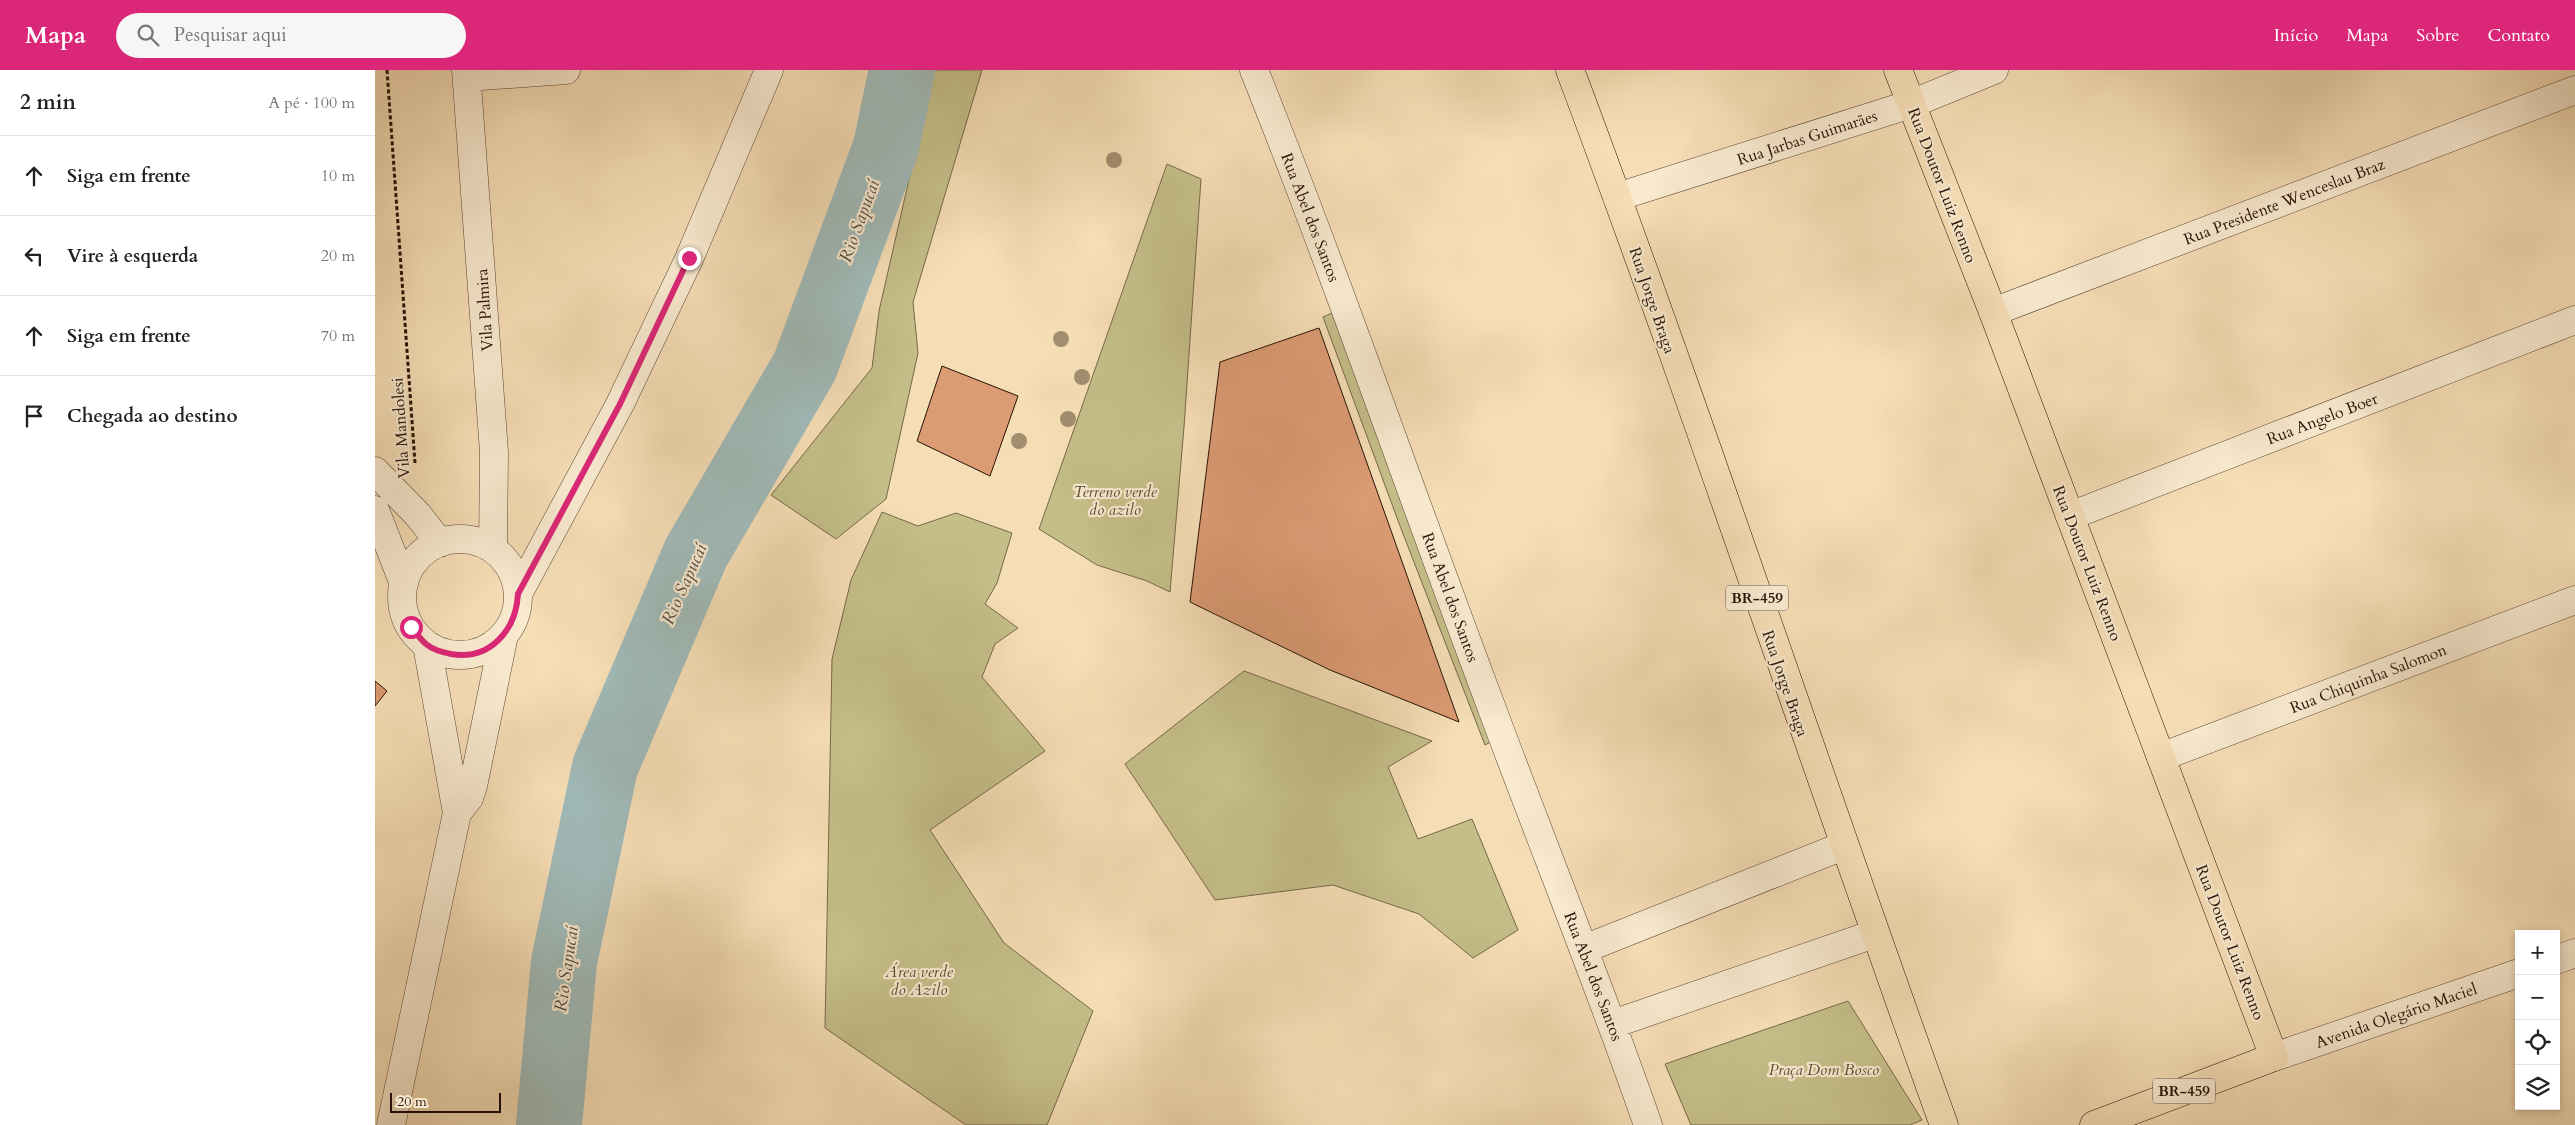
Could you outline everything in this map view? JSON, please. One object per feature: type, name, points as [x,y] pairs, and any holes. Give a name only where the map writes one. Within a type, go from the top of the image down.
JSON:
[{"type":"highway","name":"Rua Jorge Braga","points":[[1570,70],[1617,197],[1874,934],[1944,1125]]},
{"type":"highway","name":"Rua Doutor Luiz Renno","points":[[1898,70],[1993,312],[2274,1057]]},
{"type":"highway","name":"BR-459","points":[[2094,1125],[2274,1057]]},
{"type":"street","points":[[466,73],[566,70]]},
{"type":"street","points":[[518,594],[624,396],[689,258],[769,70]]},
{"type":"street","name":"Rua Abel dos Santos","points":[[1253,70],[1295,172],[1491,706],[1613,1024],[1648,1125]]},
{"type":"street","name":"Rua Jarbas Guimarães","points":[[1617,197],[1911,104],[1994,70]]},
{"type":"street","name":"Vila Palmira","points":[[466,73],[494,452],[493,549]]},
{"type":"street","name":"Rua Presidente Wenceslau Braz","points":[[1993,312],[2575,90]]},
{"type":"street","name":"Rua Angelo Boer","points":[[2070,516],[2575,320]]},
{"type":"street","points":[[375,471],[418,515],[440,543]]},
{"type":"street","points":[[375,510],[404,584]]},
{"type":"street","points":[[459,539],[477,542],[493,549],[506,561],[515,577],[518,594],[517,609],[513,623],[492,646],[476,654],[451,654],[427,644],[411,627],[403,604],[404,584],[411,567],[423,552],[440,543],[459,539]]},
{"type":"street","name":"Rua Chiquinha Salomon","points":[[2161,757],[2575,600]]},
{"type":"street","points":[[457,812],[469,798],[473,786],[504,635]]},
{"type":"street","points":[[391,1125],[457,812],[427,644]]},
{"type":"street","points":[[1584,948],[1843,846]]},
{"type":"street","points":[[1613,1024],[1874,934]]},
{"type":"street","points":[[2560,959],[2575,953]]},
{"type":"street","name":"Avenida Olegário Maciel","points":[[2274,1057],[2515,974]]},
{"type":"path","name":"Vila Mandolesi","points":[[387,70],[418,515]]},
{"type":"green space","points":[[934,70],[982,70],[913,302],[918,353],[886,499],[836,539],[771,495],[872,368],[879,311]]},
{"type":"green space","name":"Terreno verde do azilo","points":[[1167,164],[1201,179],[1184,427],[1170,592],[1147,581],[1097,565],[1039,529]]},
{"type":"green space","points":[[1332,313],[1496,739],[1485,745],[1400,526],[1323,317]]},
{"type":"green space","name":"Área verde do Azilo","points":[[882,512],[918,526],[956,513],[1012,533],[997,583],[985,604],[1018,628],[995,644],[982,677],[1045,751],[930,830],[1004,943],[1093,1011],[1047,1125],[966,1125],[825,1028],[832,659],[851,580]]},
{"type":"green space","points":[[1244,671],[1432,741],[1388,767],[1418,839],[1472,819],[1518,930],[1473,958],[1419,914],[1333,885],[1215,900],[1125,764]]},
{"type":"green space","name":"Praça Dom Bosco","points":[[1848,1001],[1922,1120],[1910,1125],[1691,1125],[1665,1064]]},
{"type":"building","points":[[1319,328],[1459,722],[1330,670],[1190,602],[1220,362]]},
{"type":"building","points":[[942,366],[1018,396],[990,476],[917,441]]},
{"type":"building","points":[[375,681],[387,691],[375,706]]},
{"type":"waterway","name":"Rio Sapucaí","points":[[549,1125],[564,962],[605,767],[696,553],[805,366],[886,147],[902,70]]},
{"type":"route","points":[[411,627],[427,644],[442,652],[459,655],[476,654],[492,646],[504,635],[513,623],[517,609],[518,594],[620,404],[689,258]]}]
